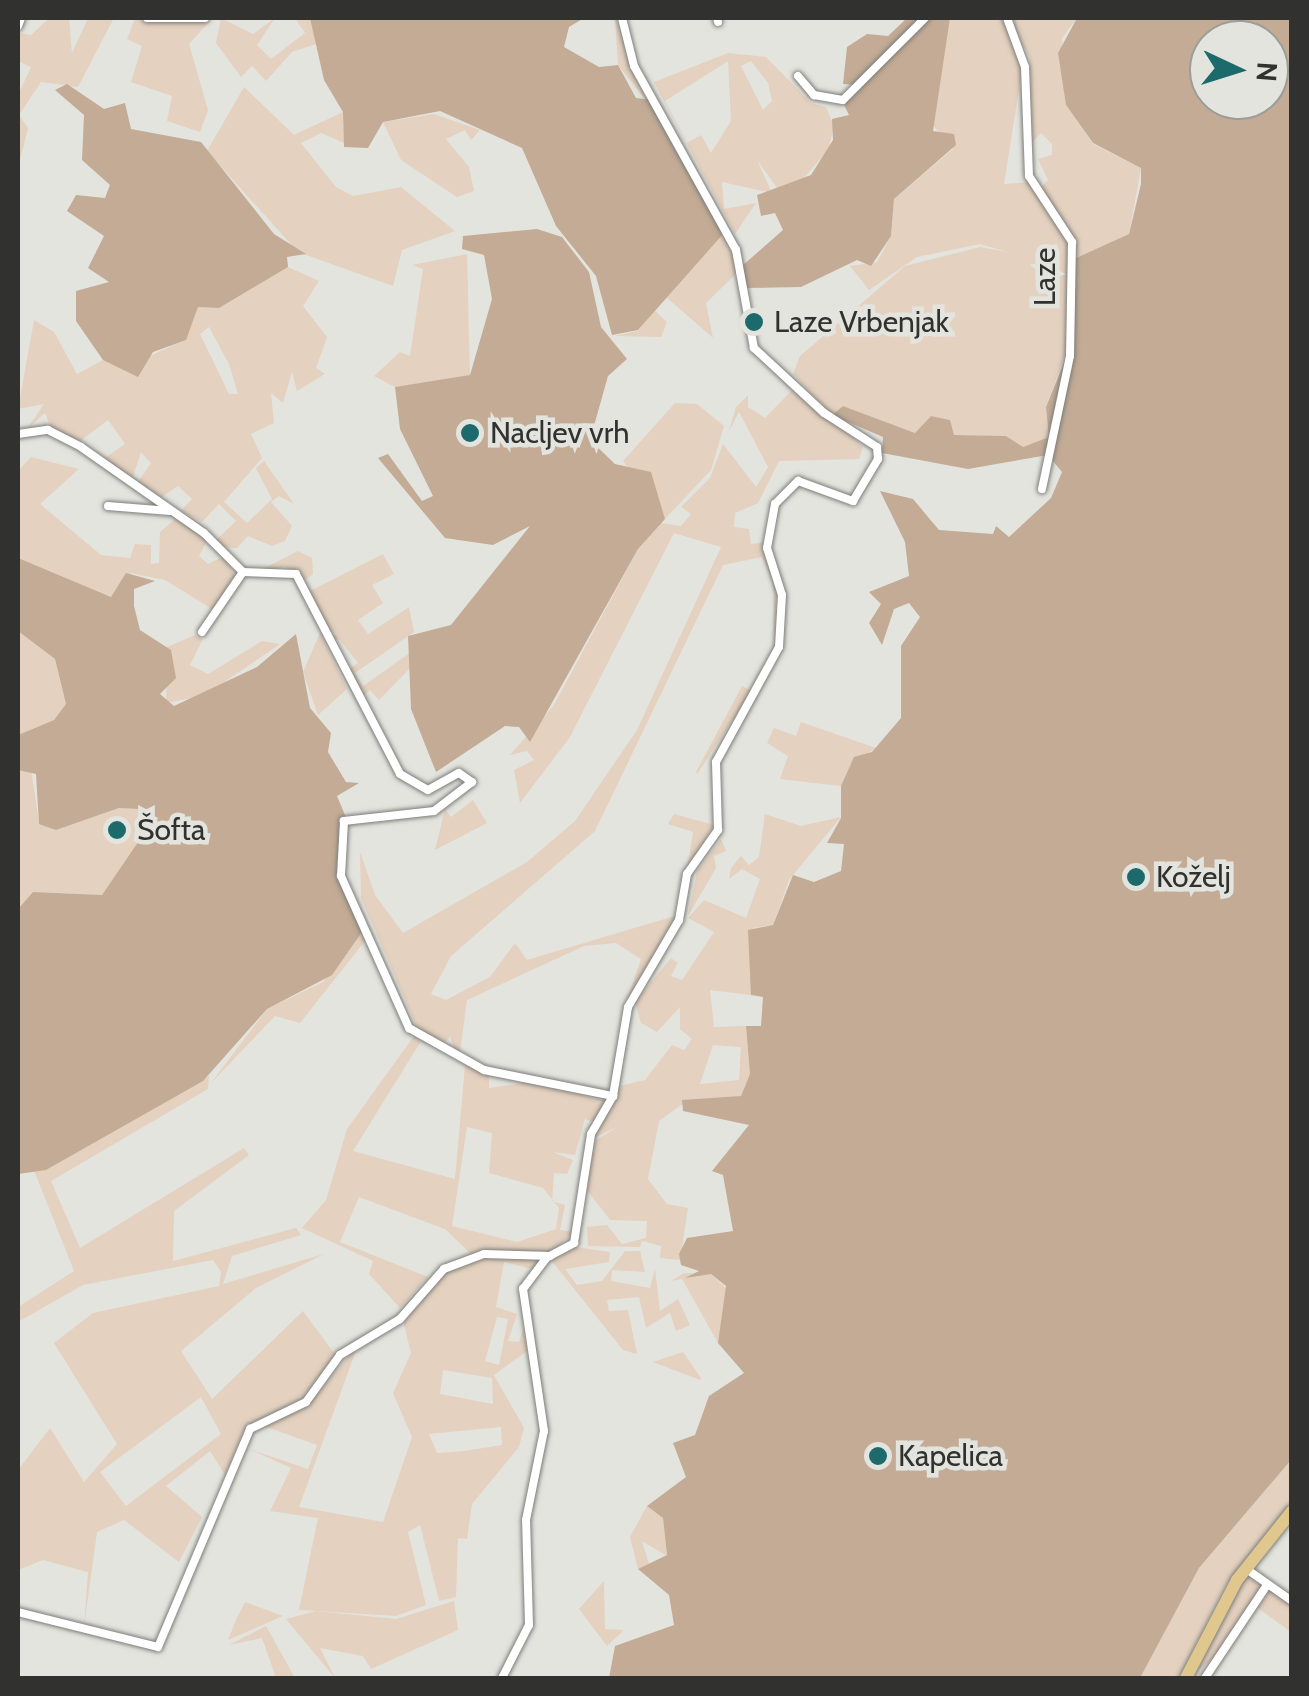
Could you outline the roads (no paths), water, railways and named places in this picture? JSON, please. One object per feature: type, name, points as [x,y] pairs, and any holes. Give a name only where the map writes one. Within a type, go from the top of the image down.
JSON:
[{"type":"main road","points":[[1186,1678],[1212,1623],[1245,1568],[1292,1512]]},
{"type":"street","points":[[18,26],[21,18]]},
{"type":"street","points":[[147,18],[205,18]]},
{"type":"street","points":[[502,1678],[530,1625],[526,1520],[544,1431],[524,1289],[550,1256],[574,1243],[592,1134],[613,1096],[628,1007],[680,920],[687,874],[718,830],[716,762],[779,647],[782,595],[767,548],[775,504],[798,481],[853,501],[878,459],[877,447],[833,421],[754,348],[736,250],[634,66],[622,18]]},
{"type":"street","points":[[798,76],[814,96],[843,100],[925,18]]},
{"type":"street","name":"Laze","points":[[1007,18],[1024,67],[1028,176],[1072,242],[1070,356],[1042,490]]},
{"type":"street","points":[[18,434],[60,434],[170,511],[243,572],[296,574],[337,667],[410,785],[433,790],[459,773],[472,782],[434,811],[344,821],[338,865],[409,1028],[484,1070],[613,1096]]},
{"type":"street","points":[[108,506],[170,511]]},
{"type":"street","points":[[202,632],[243,572]]},
{"type":"street","points":[[18,1612],[158,1648],[250,1429],[306,1402],[340,1355],[400,1320],[444,1269],[484,1254],[550,1256]]},
{"type":"street","points":[[1245,1568],[1292,1602]]},
{"type":"street","points":[[1205,1678],[1267,1585]]},
{"type":"place","name":"Laze Vrbenjak","points":[[754,322]]},
{"type":"place","name":"Nacljev vrh","points":[[470,433]]},
{"type":"place","name":"Šofta","points":[[117,830]]},
{"type":"place","name":"Koželj","points":[[1136,877]]},
{"type":"place","name":"Kapelica","points":[[878,1456]]}]
